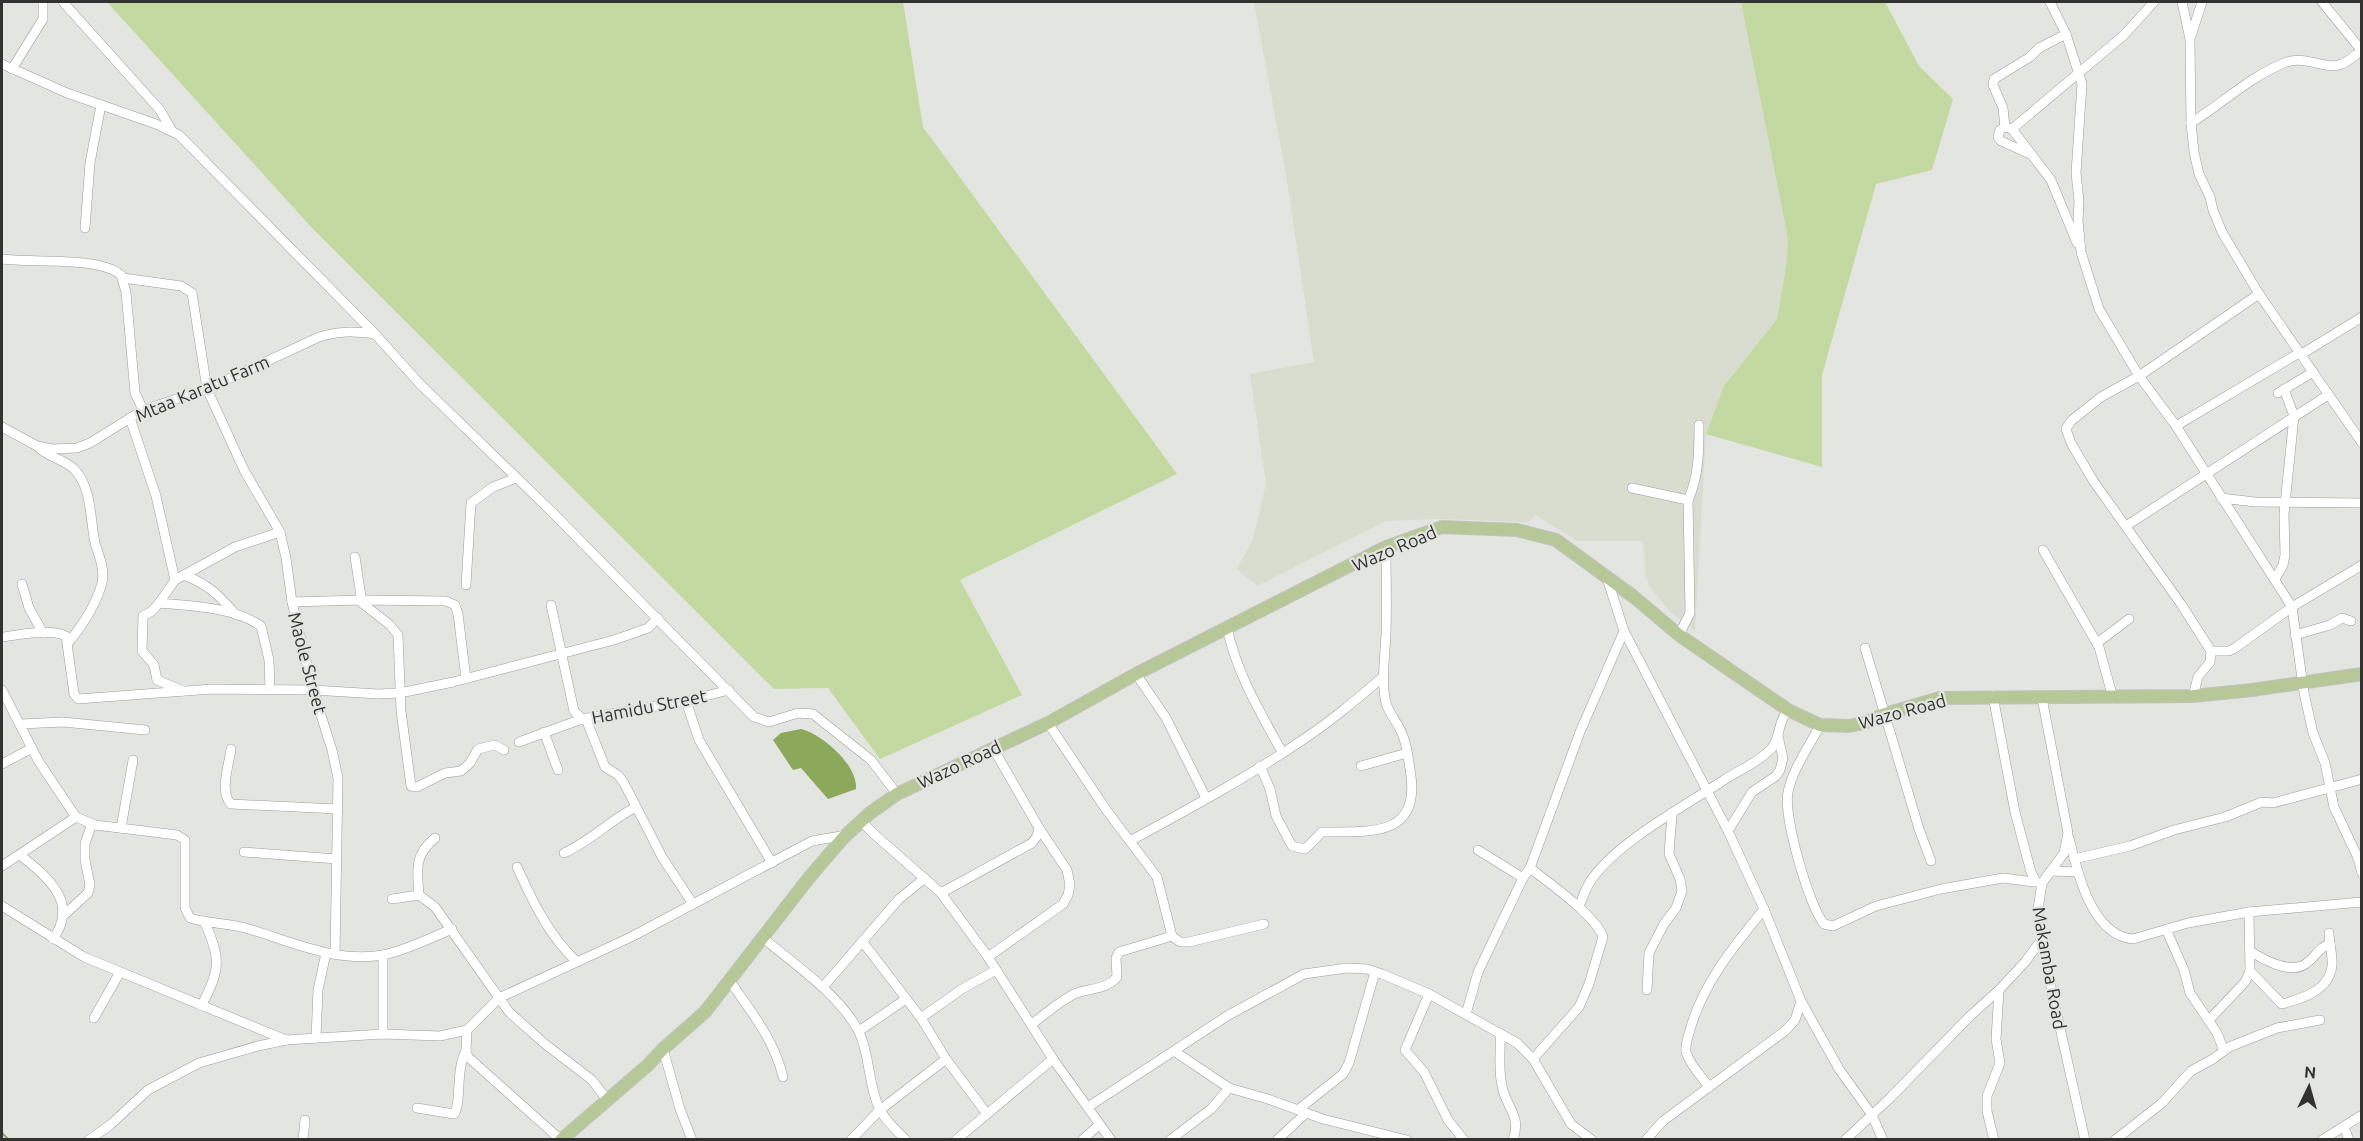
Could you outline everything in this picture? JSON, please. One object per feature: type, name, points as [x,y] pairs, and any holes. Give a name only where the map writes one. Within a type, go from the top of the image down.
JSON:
[{"type":"main road","name":"Wazo Road","points":[[561,1140],[705,1012],[808,879],[861,821],[897,794],[1048,723],[1136,674],[1386,547],[1442,527],[1517,530],[1556,540],[1606,575],[1678,635],[1788,710],[1820,725],[1864,723],[1885,714],[1940,698],[2193,696],[2361,674]]},
{"type":"street","points":[[43,2],[43,19],[5,66],[67,93],[172,131],[189,144],[375,334],[420,384],[658,618],[754,717],[761,721],[777,721],[806,712],[819,717],[871,759],[897,794]]},
{"type":"street","points":[[63,2],[160,110],[172,131]]},
{"type":"street","points":[[2050,2],[2066,34],[2082,84],[2076,173],[2081,252]]},
{"type":"street","points":[[2031,155],[2001,141],[1998,134],[2000,129],[2008,128],[2078,74],[2124,35],[2154,2]]},
{"type":"street","points":[[2182,2],[2190,38],[2191,123],[2194,152],[2199,174],[2210,197],[2213,210],[2222,232],[2259,294],[2361,443]]},
{"type":"street","points":[[2190,38],[2202,2]]},
{"type":"street","points":[[2191,123],[2231,96],[2248,80],[2284,63],[2297,59],[2333,66],[2345,63],[2361,51],[2322,2]]},
{"type":"street","points":[[2066,34],[2039,48],[2030,57],[1994,79],[1993,84],[2008,128],[2051,180],[2081,252],[2099,309],[2139,376],[2176,426],[2292,607],[2313,733],[2325,763],[2334,807],[2358,858],[2361,873]]},
{"type":"street","points":[[85,228],[90,163],[101,105]]},
{"type":"street","name":"Maole Street","points":[[2,259],[47,259],[88,265],[114,271],[123,278],[181,286],[192,293],[207,389],[244,470],[280,532],[292,602],[313,690],[332,750],[338,778],[337,859],[331,954],[318,990],[316,1038]]},
{"type":"street","points":[[123,278],[135,393],[143,411]]},
{"type":"street","points":[[2193,696],[2198,677],[2210,662],[2211,651],[2080,459],[2066,429],[2068,423],[2101,397],[2139,376],[2259,294]]},
{"type":"street","points":[[2176,426],[2361,317]]},
{"type":"street","name":"Mtaa Karatu Farm","points":[[2,427],[37,446],[52,449],[77,448],[90,443],[143,411],[207,389],[319,337],[352,330],[375,334]]},
{"type":"street","points":[[2275,579],[2283,565],[2285,555],[2284,503],[2294,416],[2281,391],[2313,372]]},
{"type":"street","points":[[2126,526],[2205,472],[2328,394]]},
{"type":"street","points":[[130,418],[156,496],[175,580]]},
{"type":"street","points":[[1678,635],[1690,613],[1688,500],[1694,487],[1699,454],[1699,425]]},
{"type":"street","points":[[37,446],[49,456],[65,462],[78,474],[87,496],[95,543],[101,562],[102,582],[80,628],[68,643]]},
{"type":"street","points":[[493,487],[503,466]]},
{"type":"street","points":[[466,585],[471,504],[493,487],[516,478]]},
{"type":"street","points":[[1632,488],[1688,500]]},
{"type":"street","points":[[2221,498],[2284,503],[2322,501],[2361,503]]},
{"type":"street","points":[[186,692],[157,680],[154,665],[142,651],[143,616],[152,611],[175,580],[235,547],[280,532]]},
{"type":"street","points":[[1260,766],[1270,789],[1273,809],[1280,828],[1292,846],[1305,849],[1322,832],[1363,832],[1382,829],[1396,824],[1405,816],[1412,799],[1407,753],[1400,727],[1386,704],[1384,676],[1386,547]]},
{"type":"street","points":[[2043,550],[2097,643],[2113,698]]},
{"type":"street","points":[[355,557],[360,600],[398,634],[400,693],[411,786],[417,787],[445,773],[461,771],[470,763],[478,749],[495,745],[504,750]]},
{"type":"street","points":[[2211,651],[2229,651],[2235,648],[2292,607],[2361,565]]},
{"type":"street","points":[[184,575],[206,584],[236,615]]},
{"type":"street","points":[[1606,575],[1624,631],[1709,791],[1764,909],[1801,1001],[1839,1069],[1872,1115],[1883,1140]]},
{"type":"street","points":[[22,584],[29,608],[43,633]]},
{"type":"street","points":[[292,602],[446,601],[455,605],[466,678]]},
{"type":"street","points":[[159,603],[214,609],[254,621],[261,626],[269,660],[270,690]]},
{"type":"street","name":"Hamidu Street","points":[[551,605],[574,711],[584,719],[686,701],[729,690]]},
{"type":"street","points":[[2,637],[43,633],[66,636],[76,698],[186,692],[212,688],[378,694],[400,693],[562,654],[633,634],[648,628],[658,618]]},
{"type":"street","points":[[2295,635],[2330,625],[2342,618],[2351,621]]},
{"type":"street","points":[[2097,643],[2129,619]]},
{"type":"street","points":[[1227,628],[1237,663],[1255,706],[1282,752]]},
{"type":"street","points":[[1466,1014],[1478,972],[1530,868],[1580,732],[1624,631]]},
{"type":"street","points":[[1865,648],[1931,861]]},
{"type":"street","points":[[1136,674],[1166,718],[1206,798]]},
{"type":"street","points":[[1130,841],[1282,752],[1342,711],[1384,676]]},
{"type":"street","points":[[2,690],[39,762],[76,817],[92,824],[182,837],[185,840],[185,908],[190,918],[245,928],[331,954],[352,956],[383,955],[417,944],[452,928]]},
{"type":"street","points":[[1820,725],[1792,780],[1787,807],[1792,838],[1800,864],[1824,924],[1833,926],[1876,906],[1932,890],[2003,878],[2038,882],[2015,812],[1993,696]]},
{"type":"street","name":"Makamba Road","points":[[2042,698],[2068,832],[2064,853],[2051,871],[2038,882],[2038,898],[2042,939],[2085,1140]]},
{"type":"street","points":[[686,701],[699,740],[772,863]]},
{"type":"street","points":[[1579,907],[1590,882],[1604,866],[1639,835],[1772,749],[1778,736],[1781,718],[1788,710]]},
{"type":"street","points":[[519,742],[584,719],[605,766],[618,775],[662,857],[693,903]]},
{"type":"street","points":[[21,724],[63,722],[145,730]]},
{"type":"street","points":[[1048,723],[1157,878],[1172,936],[1180,942],[1189,942],[1264,924]]},
{"type":"street","points":[[544,732],[558,770]]},
{"type":"street","points":[[1728,831],[1752,792],[1776,777],[1780,770],[1783,758],[1778,736]]},
{"type":"street","points":[[2,764],[32,748]]},
{"type":"street","points":[[988,957],[1063,904],[1070,885],[1067,870],[1039,828],[993,748]]},
{"type":"street","points":[[231,749],[225,789],[226,798],[231,804],[338,809]]},
{"type":"street","points":[[1361,766],[1407,753]]},
{"type":"street","points":[[121,828],[133,760]]},
{"type":"street","points":[[2074,859],[2130,846],[2174,830],[2225,817],[2262,802],[2272,802],[2361,779]]},
{"type":"street","points":[[564,853],[579,846],[606,825],[636,807]]},
{"type":"street","points":[[1647,990],[1649,953],[1664,924],[1676,908],[1682,891],[1670,854],[1672,815]]},
{"type":"street","points":[[2,866],[76,817]]},
{"type":"street","points":[[861,821],[941,893],[988,957],[1053,1059],[1111,1140]]},
{"type":"street","points":[[64,915],[88,893],[90,885],[85,860],[85,843],[92,824]]},
{"type":"street","points":[[941,893],[1032,843],[1039,828]]},
{"type":"street","points":[[2068,832],[2078,872],[2096,914],[2116,935],[2133,939],[2249,912],[2361,902]]},
{"type":"street","points":[[89,1140],[103,1136],[148,1090],[199,1063],[286,1040],[383,1034],[440,1036],[467,1030],[499,998],[647,928],[812,841],[847,835]]},
{"type":"street","points":[[419,895],[420,855],[435,838]]},
{"type":"street","points":[[1478,850],[1523,878]]},
{"type":"street","points":[[244,852],[337,859]]},
{"type":"street","points":[[20,855],[57,892],[62,903],[64,915],[61,929],[53,939]]},
{"type":"street","points":[[517,867],[537,910],[558,943],[577,962]]},
{"type":"street","points":[[1530,868],[1579,907],[1601,932],[1602,942],[1589,984],[1578,1007],[1533,1059]]},
{"type":"street","points":[[2051,871],[2078,872]]},
{"type":"street","points":[[823,987],[899,899],[925,878]]},
{"type":"street","points":[[392,899],[419,895],[435,907],[509,1012],[530,1032],[592,1080],[607,1100]]},
{"type":"street","points":[[2,908],[84,957],[286,1040]]},
{"type":"street","points":[[1709,1087],[1690,1062],[1686,1051],[1692,1022],[1706,989],[1724,959],[1764,909]]},
{"type":"street","points":[[2209,1020],[2245,982],[2250,971],[2249,912]]},
{"type":"street","points":[[201,1006],[214,984],[217,961],[214,940],[204,921]]},
{"type":"street","points":[[2166,930],[2184,970],[2190,993],[2217,1033],[2224,1051]]},
{"type":"street","points":[[2250,971],[2282,1004],[2303,998],[2319,988],[2331,971],[2329,933]]},
{"type":"street","points":[[1032,1024],[1072,995],[1086,989],[1104,987],[1114,981],[1117,977],[1116,958],[1119,952],[1172,936]]},
{"type":"street","points":[[763,938],[823,987],[859,1031],[880,1110],[906,1140]]},
{"type":"street","points":[[1850,1138],[1971,1015],[1999,990],[2025,963],[2042,939]]},
{"type":"street","points":[[862,941],[921,1018],[946,1059],[987,1114]]},
{"type":"street","points":[[2250,951],[2282,966],[2299,967],[2311,960],[2321,947],[2330,944]]},
{"type":"street","points":[[383,955],[383,1034]]},
{"type":"street","points":[[1088,1107],[1227,1016],[1304,974],[1347,968],[1375,972],[1429,994],[1517,1043],[1533,1059],[1571,1124],[1584,1138]]},
{"type":"street","points":[[921,1018],[996,970]]},
{"type":"street","points":[[94,1018],[120,972]]},
{"type":"street","points":[[1277,1140],[1302,1111],[1343,1074],[1349,1063],[1375,972]]},
{"type":"street","points":[[730,981],[761,1023],[772,1044],[783,1077]]},
{"type":"street","points":[[1994,1140],[1987,1111],[1987,1096],[2000,1063],[1996,1039],[1999,990]]},
{"type":"street","points":[[1429,994],[1405,1050],[1424,1072],[1448,1120],[1464,1140]]},
{"type":"street","points":[[859,1031],[906,999]]},
{"type":"street","points":[[1646,1140],[1659,1125],[1785,1031],[1795,1020],[1801,1001]]},
{"type":"street","points":[[2115,1140],[2162,1103],[2191,1071],[2224,1051],[2249,1038],[2277,1028],[2320,1020]]},
{"type":"street","points":[[417,1108],[454,1113],[458,1107],[459,1068],[466,1051],[467,1030]]},
{"type":"street","points":[[1500,1033],[1502,1089],[1516,1118],[1517,1127],[1513,1140]]},
{"type":"street","points":[[663,1049],[680,1109],[692,1140]]},
{"type":"street","points":[[466,1051],[468,1057],[561,1140]]},
{"type":"street","points":[[1174,1052],[1229,1088],[1344,1125],[1407,1140]]},
{"type":"street","points":[[851,1140],[880,1110],[946,1059]]},
{"type":"street","points":[[956,1140],[969,1136],[987,1114],[1053,1059]]},
{"type":"street","points":[[1170,1140],[1211,1109],[1229,1088]]},
{"type":"street","points":[[2322,1140],[2361,1115]]},
{"type":"street","points":[[303,1140],[305,1120]]},
{"type":"street","points":[[1082,1140],[1100,1125]]},
{"type":"street","points":[[2344,1127],[2349,1140]]},
{"type":"shaded area","points":[[107,2],[903,2],[923,127],[1177,474],[960,580],[1022,695],[880,759],[828,688],[774,689],[313,229]]},
{"type":"shaded area","points":[[1254,2],[1741,2],[1788,239],[1786,267],[1777,319],[1724,386],[1706,434],[1695,631],[1671,613],[1650,587],[1646,577],[1643,541],[1578,541],[1535,515],[1529,522],[1441,519],[1386,521],[1257,586],[1237,569],[1253,539],[1266,484],[1250,374],[1314,362],[1287,181]]},
{"type":"shaded area","points":[[1741,2],[1885,2],[1919,66],[1953,99],[1932,170],[1876,184],[1822,375],[1822,467],[1706,434],[1724,386],[1777,319],[1786,267],[1788,239]]},
{"type":"shaded area","points":[[801,729],[819,737],[837,752],[851,770],[856,789],[828,799],[801,768],[793,770],[773,740],[781,733]]},
{"type":"waterway","points":[[2,1133],[9,1140]]}]
